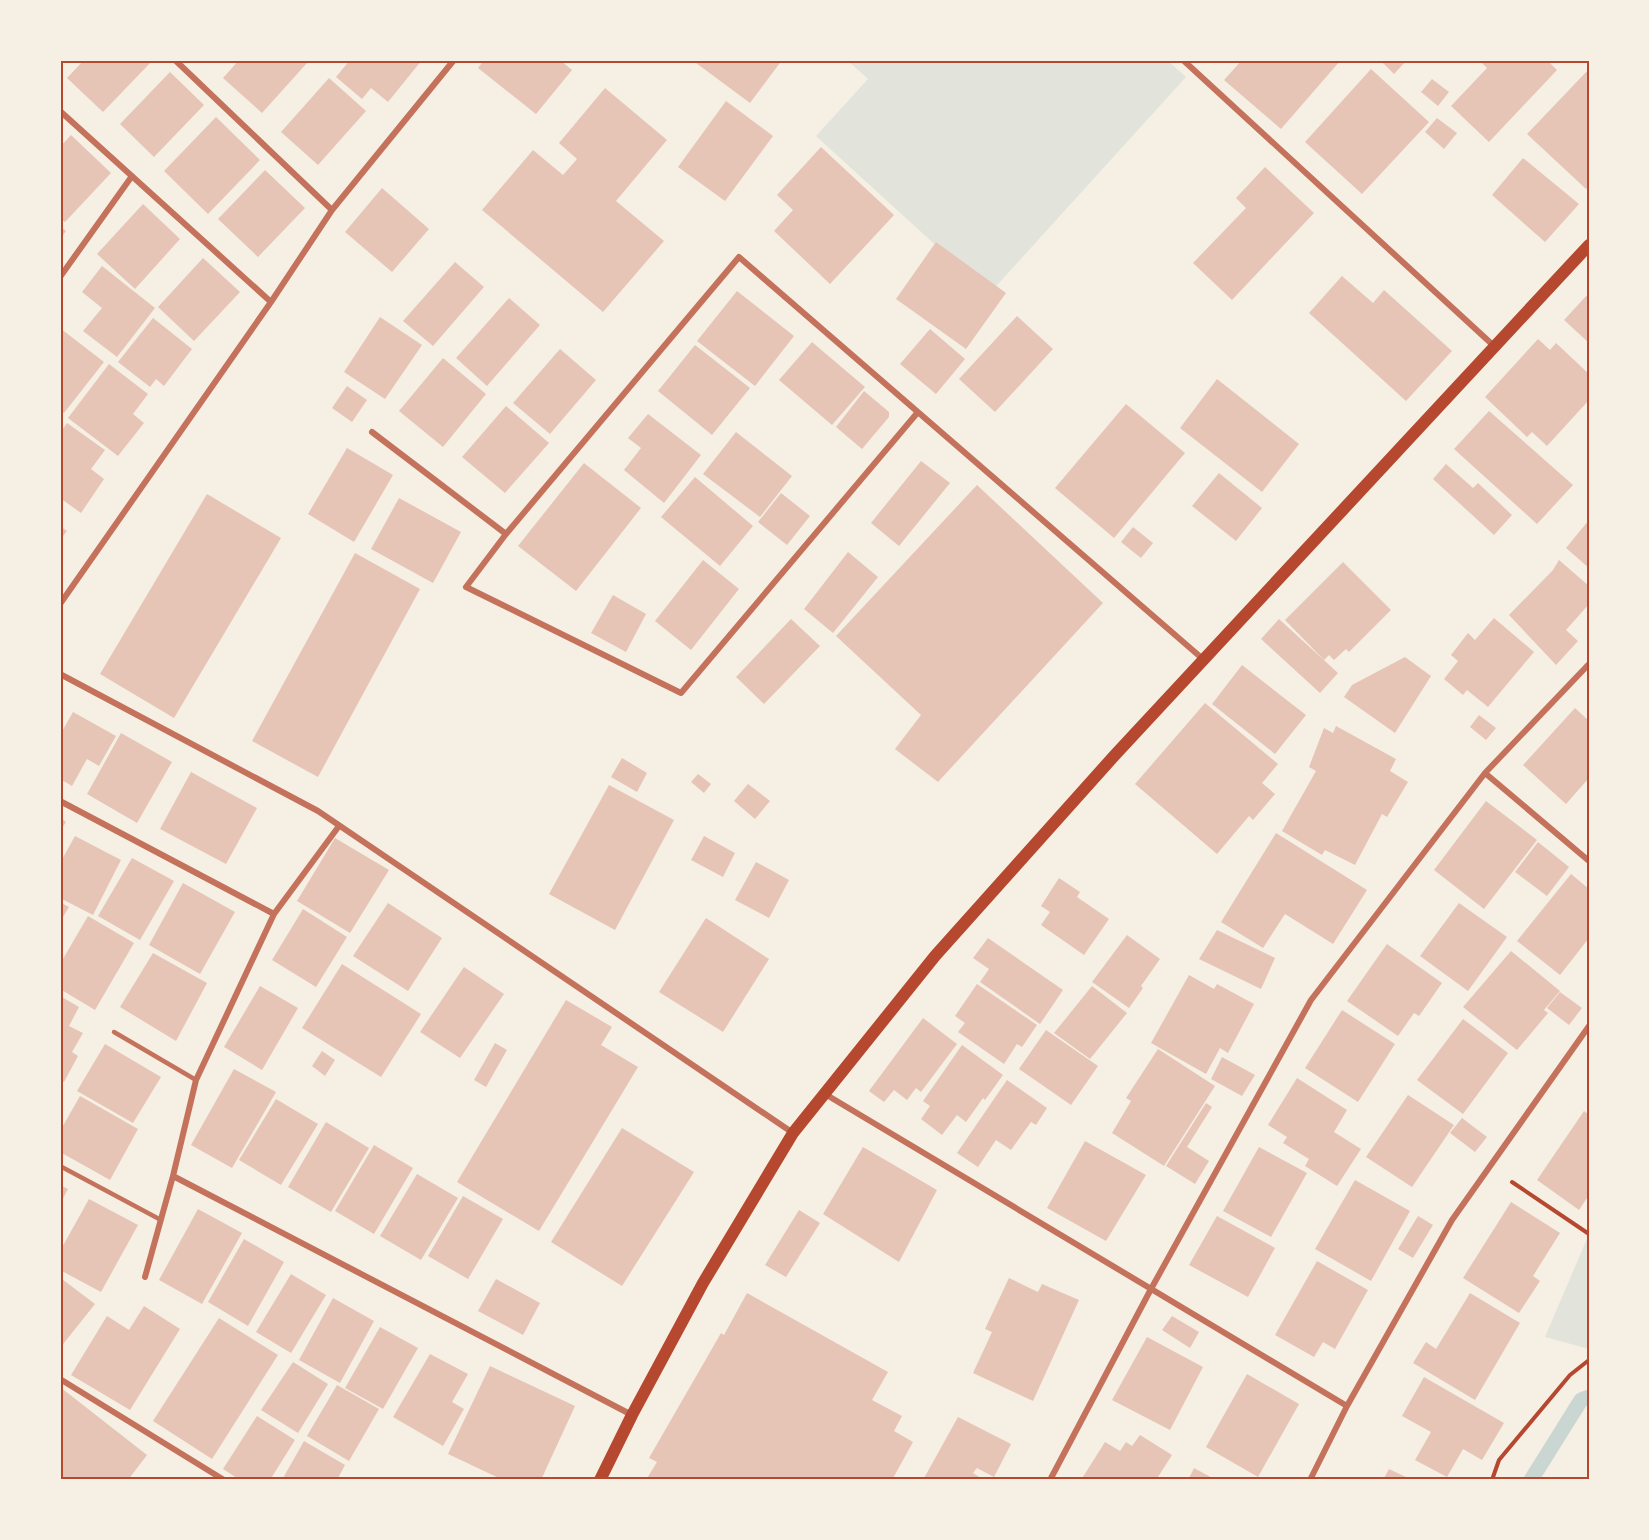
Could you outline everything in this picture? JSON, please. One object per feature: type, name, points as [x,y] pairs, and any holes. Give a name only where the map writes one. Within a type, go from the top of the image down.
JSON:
[{"type":"main road","points":[[600,1480],[703,1283],[793,1133],[935,956],[1114,756],[1205,661],[1589,245]]},
{"type":"street","points":[[175,60],[332,210]]},
{"type":"street","points":[[1183,60],[1494,346]]},
{"type":"street","points":[[60,604],[271,302],[332,210],[451,61]]},
{"type":"street","points":[[60,111],[271,302]]},
{"type":"street","points":[[60,277],[132,176]]},
{"type":"street","points":[[918,412],[681,693],[466,587],[506,534],[739,257],[918,412],[1205,661]]},
{"type":"street","points":[[372,432],[506,534]]},
{"type":"street","points":[[1050,1480],[1151,1289],[1311,1000],[1485,773],[1589,664]]},
{"type":"street","points":[[60,674],[318,812],[793,1133]]},
{"type":"street","points":[[1485,773],[1589,861]]},
{"type":"street","points":[[60,801],[274,914]]},
{"type":"street","points":[[145,1277],[196,1080],[274,914],[339,826]]},
{"type":"street","points":[[1310,1480],[1347,1406],[1452,1220],[1589,1026]]},
{"type":"street","points":[[825,1094],[1347,1406]]},
{"type":"street","points":[[173,1176],[632,1415]]},
{"type":"street","points":[[60,1378],[224,1480]]},
{"type":"lane","points":[[114,1032],[196,1080]]},
{"type":"lane","points":[[60,1166],[161,1220]]},
{"type":"path","points":[[1489,1167],[1589,1234]]},
{"type":"path","points":[[1492,1480],[1499,1460],[1570,1375],[1589,1360]]},
{"type":"shaded area","points":[[847,60],[1167,60],[1186,77],[989,294],[816,136],[868,79]]},
{"type":"shaded area","points":[[1589,1234],[1589,1349],[1545,1337]]},
{"type":"building","points":[[84,60],[152,61],[103,112],[67,78]]},
{"type":"building","points":[[239,60],[304,60],[307,63],[262,113],[223,78]]},
{"type":"building","points":[[350,60],[422,60],[388,102],[371,88],[362,99],[336,77]]},
{"type":"building","points":[[484,60],[560,60],[572,70],[536,114],[478,68]]},
{"type":"building","points":[[692,60],[782,60],[750,103]]},
{"type":"building","points":[[1242,60],[1340,61],[1281,129],[1224,80]]},
{"type":"building","points":[[1380,60],[1407,60],[1394,74]]},
{"type":"building","points":[[1479,60],[1547,60],[1557,70],[1489,142],[1451,106],[1487,68]]},
{"type":"building","points":[[1371,69],[1429,122],[1362,194],[1305,142]]},
{"type":"building","points":[[1589,69],[1589,185],[1586,189],[1527,134]]},
{"type":"building","points":[[170,72],[204,105],[154,157],[120,124]]},
{"type":"building","points":[[329,78],[366,111],[318,165],[281,132]]},
{"type":"building","points":[[1432,79],[1449,92],[1438,106],[1421,92]]},
{"type":"building","points":[[605,88],[667,140],[616,201],[664,241],[603,312],[482,210],[533,150],[563,175],[577,159],[559,143]]},
{"type":"building","points":[[726,101],[773,136],[725,201],[678,167]]},
{"type":"building","points":[[216,117],[260,160],[208,214],[164,171]]},
{"type":"building","points":[[1437,118],[1457,133],[1444,149],[1425,132]]},
{"type":"building","points":[[71,135],[111,173],[65,222],[60,218],[60,147]]},
{"type":"building","points":[[821,147],[894,215],[830,284],[774,231],[793,210],[777,195]]},
{"type":"building","points":[[1523,158],[1579,204],[1545,242],[1492,195]]},
{"type":"building","points":[[1265,167],[1314,213],[1232,300],[1193,263],[1246,208],[1236,198]]},
{"type":"building","points":[[265,170],[305,208],[258,257],[218,219]]},
{"type":"building","points":[[382,188],[429,229],[392,272],[345,232]]},
{"type":"building","points":[[143,204],[180,239],[135,289],[97,254]]},
{"type":"building","points":[[60,226],[66,231],[60,239]]},
{"type":"building","points":[[936,242],[1006,293],[966,349],[896,299]]},
{"type":"building","points":[[203,258],[240,292],[194,341],[158,307]]},
{"type":"building","points":[[455,262],[484,287],[433,346],[403,321]]},
{"type":"building","points":[[102,266],[155,308],[117,357],[83,331],[102,308],[82,292]]},
{"type":"building","points":[[1342,276],[1373,303],[1384,290],[1452,351],[1406,401],[1309,313]]},
{"type":"building","points":[[737,291],[794,336],[755,386],[697,341]]},
{"type":"building","points":[[1589,293],[1589,343],[1564,320]]},
{"type":"building","points":[[509,298],[540,325],[487,386],[456,358]]},
{"type":"building","points":[[1017,316],[1053,349],[995,412],[959,379]]},
{"type":"building","points":[[380,317],[422,345],[385,399],[344,372]]},
{"type":"building","points":[[153,318],[192,349],[164,386],[156,379],[150,387],[118,362]]},
{"type":"building","points":[[60,328],[104,362],[64,413],[60,410]]},
{"type":"building","points":[[930,329],[965,359],[936,394],[900,364]]},
{"type":"building","points":[[1538,339],[1550,350],[1556,343],[1589,374],[1589,400],[1547,446],[1532,432],[1527,437],[1485,397]]},
{"type":"building","points":[[812,342],[865,387],[832,425],[779,380]]},
{"type":"building","points":[[695,345],[750,388],[712,435],[658,391]]},
{"type":"building","points":[[560,349],[596,380],[550,434],[513,403]]},
{"type":"building","points":[[443,358],[486,394],[443,447],[399,411]]},
{"type":"building","points":[[109,364],[148,394],[133,414],[144,423],[118,456],[68,418]]},
{"type":"building","points":[[1217,379],[1299,444],[1262,492],[1180,428]]},
{"type":"building","points":[[347,386],[367,400],[352,422],[332,408]]},
{"type":"building","points":[[864,391],[889,412],[889,417],[862,449],[836,427]]},
{"type":"building","points":[[1126,404],[1185,453],[1114,538],[1055,488]]},
{"type":"building","points":[[506,406],[549,443],[505,493],[462,457]]},
{"type":"building","points":[[1489,411],[1573,485],[1537,524],[1454,449]]},
{"type":"building","points":[[648,414],[701,455],[664,503],[624,470],[641,448],[628,438]]},
{"type":"building","points":[[67,423],[105,450],[91,469],[104,479],[81,513],[60,498],[60,433]]},
{"type":"building","points":[[736,432],[792,476],[760,517],[703,474]]},
{"type":"building","points":[[347,448],[393,475],[354,542],[308,514]]},
{"type":"building","points":[[921,461],[950,483],[899,546],[871,523]]},
{"type":"building","points":[[584,463],[641,508],[576,591],[518,546]]},
{"type":"building","points":[[1446,464],[1473,488],[1478,483],[1512,515],[1494,535],[1433,479]]},
{"type":"building","points":[[1219,473],[1262,508],[1236,541],[1192,506]]},
{"type":"building","points":[[695,477],[753,526],[720,566],[661,517]]},
{"type":"building","points":[[977,485],[1103,603],[938,782],[895,749],[921,715],[836,636]]},
{"type":"building","points":[[781,493],[810,516],[787,545],[758,522]]},
{"type":"building","points":[[207,494],[281,538],[174,718],[100,674]]},
{"type":"building","points":[[399,498],[461,532],[433,583],[371,549]]},
{"type":"building","points":[[1589,520],[1589,568],[1566,548]]},
{"type":"building","points":[[60,526],[67,531],[60,540]]},
{"type":"building","points":[[1133,527],[1153,543],[1141,558],[1121,542]]},
{"type":"building","points":[[848,552],[878,577],[833,633],[804,609]]},
{"type":"building","points":[[355,553],[420,589],[318,777],[252,741]]},
{"type":"building","points":[[703,560],[739,589],[691,650],[655,621]]},
{"type":"building","points":[[1559,560],[1589,586],[1589,604],[1566,630],[1578,641],[1556,665],[1509,615],[1553,570]]},
{"type":"building","points":[[1343,562],[1391,610],[1349,652],[1346,649],[1334,660],[1329,655],[1324,660],[1285,620]]},
{"type":"building","points":[[613,595],[646,614],[626,652],[591,633]]},
{"type":"building","points":[[1494,618],[1534,652],[1488,707],[1467,690],[1463,695],[1444,679],[1458,661],[1451,655],[1468,633],[1475,640]]},
{"type":"building","points":[[791,619],[820,646],[764,704],[736,677]]},
{"type":"building","points":[[1279,619],[1338,673],[1320,693],[1261,639]]},
{"type":"building","points":[[1405,657],[1431,676],[1395,733],[1344,697],[1352,685]]},
{"type":"building","points":[[1242,665],[1306,715],[1275,754],[1212,704]]},
{"type":"building","points":[[1205,703],[1278,764],[1262,783],[1275,794],[1253,820],[1249,816],[1217,854],[1135,784]]},
{"type":"building","points":[[1575,708],[1589,721],[1589,778],[1566,804],[1523,765]]},
{"type":"building","points":[[73,712],[116,736],[99,766],[87,759],[72,786],[60,779],[60,735]]},
{"type":"building","points":[[1479,715],[1496,728],[1486,740],[1470,727]]},
{"type":"building","points":[[1336,726],[1396,759],[1390,771],[1408,782],[1387,817],[1382,814],[1355,865],[1325,850],[1322,855],[1282,831],[1316,771],[1309,767],[1324,728],[1333,733]]},
{"type":"building","points":[[121,733],[172,762],[137,823],[87,794]]},
{"type":"building","points":[[622,758],[647,773],[637,792],[611,777]]},
{"type":"building","points":[[191,772],[257,808],[226,864],[160,829]]},
{"type":"building","points":[[698,774],[711,784],[704,793],[691,782]]},
{"type":"building","points":[[748,784],[770,801],[755,819],[734,801]]},
{"type":"building","points":[[609,785],[674,820],[615,930],[549,894]]},
{"type":"building","points":[[1486,801],[1537,840],[1484,909],[1434,870]]},
{"type":"building","points":[[60,817],[66,822],[60,831]]},
{"type":"building","points":[[1276,833],[1367,890],[1333,944],[1285,914],[1263,948],[1221,922]]},
{"type":"building","points":[[75,836],[121,860],[93,915],[60,898],[60,863]]},
{"type":"building","points":[[704,836],[735,853],[723,877],[691,860]]},
{"type":"building","points":[[335,838],[389,870],[350,933],[297,901]]},
{"type":"building","points":[[1538,842],[1569,867],[1547,896],[1515,872]]},
{"type":"building","points":[[132,858],[174,881],[140,940],[98,916]]},
{"type":"building","points":[[756,862],[789,880],[769,918],[735,900]]},
{"type":"building","points":[[1571,874],[1589,889],[1589,938],[1560,975],[1517,941]]},
{"type":"building","points":[[1059,878],[1080,892],[1077,897],[1109,919],[1084,955],[1041,925],[1050,912],[1041,906]]},
{"type":"building","points":[[183,883],[235,912],[200,974],[149,945]]},
{"type":"building","points":[[60,902],[69,907],[60,922]]},
{"type":"building","points":[[388,903],[442,938],[408,991],[353,956]]},
{"type":"building","points":[[1459,903],[1507,937],[1468,991],[1420,956]]},
{"type":"building","points":[[303,909],[347,937],[316,987],[272,960]]},
{"type":"building","points":[[88,916],[134,943],[95,1010],[60,989],[60,964]]},
{"type":"building","points":[[706,918],[769,959],[723,1032],[659,992]]},
{"type":"building","points":[[1217,930],[1275,958],[1261,989],[1199,959]]},
{"type":"building","points":[[1127,935],[1160,959],[1129,1008],[1092,982]]},
{"type":"building","points":[[988,938],[1063,990],[1040,1024],[980,982],[989,969],[973,958]]},
{"type":"building","points":[[1387,944],[1442,983],[1419,1016],[1414,1013],[1398,1036],[1347,1001]]},
{"type":"building","points":[[1511,951],[1560,991],[1544,1010],[1548,1013],[1517,1050],[1463,1007]]},
{"type":"building","points":[[153,953],[207,983],[176,1041],[120,1007]]},
{"type":"building","points":[[342,964],[421,1014],[381,1077],[302,1028]]},
{"type":"building","points":[[464,967],[504,994],[460,1058],[420,1032]]},
{"type":"building","points":[[1189,975],[1214,989],[1217,984],[1254,1004],[1228,1053],[1220,1048],[1206,1074],[1151,1043]]},
{"type":"building","points":[[977,984],[1037,1025],[1022,1047],[1017,1044],[1004,1064],[958,1032],[965,1023],[955,1016]]},
{"type":"building","points":[[260,986],[298,1008],[262,1070],[224,1047]]},
{"type":"building","points":[[1092,986],[1127,1013],[1090,1059],[1054,1033]]},
{"type":"building","points":[[1560,992],[1582,1008],[1569,1025],[1547,1008]]},
{"type":"building","points":[[60,996],[79,1007],[69,1026],[83,1033],[72,1052],[78,1056],[64,1082],[60,1080]]},
{"type":"building","points":[[566,1000],[612,1027],[601,1045],[638,1067],[539,1231],[457,1182]]},
{"type":"building","points":[[1342,1010],[1395,1044],[1358,1102],[1305,1068]]},
{"type":"building","points":[[923,1018],[957,1044],[921,1092],[916,1088],[907,1100],[894,1090],[884,1102],[869,1091]]},
{"type":"building","points":[[1463,1019],[1508,1053],[1463,1114],[1417,1080]]},
{"type":"building","points":[[1046,1030],[1098,1066],[1071,1105],[1019,1069]]},
{"type":"building","points":[[495,1043],[507,1050],[486,1087],[474,1080]]},
{"type":"building","points":[[105,1044],[161,1077],[133,1123],[77,1091]]},
{"type":"building","points":[[962,1045],[1003,1075],[966,1122],[957,1115],[942,1135],[921,1119],[930,1106],[923,1101]]},
{"type":"building","points":[[1158,1049],[1215,1086],[1164,1166],[1112,1133],[1131,1101],[1126,1098]]},
{"type":"building","points":[[322,1051],[335,1060],[325,1076],[312,1066]]},
{"type":"building","points":[[1222,1057],[1255,1075],[1242,1096],[1211,1079]]},
{"type":"building","points":[[234,1069],[276,1092],[232,1168],[191,1145]]},
{"type":"building","points":[[1297,1078],[1347,1110],[1334,1132],[1361,1149],[1337,1186],[1305,1166],[1309,1159],[1283,1143],[1287,1137],[1268,1125]]},
{"type":"building","points":[[1007,1080],[1047,1108],[1036,1125],[1031,1122],[1011,1150],[996,1140],[978,1167],[957,1153]]},
{"type":"building","points":[[1408,1095],[1454,1125],[1412,1187],[1366,1157]]},
{"type":"building","points":[[80,1096],[138,1129],[110,1180],[60,1152],[60,1131]]},
{"type":"building","points":[[276,1099],[318,1124],[281,1185],[239,1160]]},
{"type":"building","points":[[1206,1103],[1212,1107],[1187,1147],[1209,1161],[1195,1184],[1166,1166]]},
{"type":"building","points":[[1584,1111],[1589,1115],[1589,1195],[1579,1210],[1537,1180]]},
{"type":"building","points":[[1462,1118],[1487,1137],[1475,1152],[1450,1133]]},
{"type":"building","points":[[326,1122],[369,1148],[331,1212],[288,1187]]},
{"type":"building","points":[[622,1128],[694,1172],[622,1286],[551,1242]]},
{"type":"building","points":[[1085,1141],[1146,1175],[1106,1241],[1047,1208]]},
{"type":"building","points":[[374,1145],[413,1168],[374,1234],[335,1211]]},
{"type":"building","points":[[863,1147],[937,1190],[899,1262],[823,1214]]},
{"type":"building","points":[[1259,1147],[1307,1173],[1271,1237],[1223,1211]]},
{"type":"building","points":[[417,1174],[458,1198],[421,1260],[380,1236]]},
{"type":"building","points":[[1355,1180],[1410,1211],[1371,1281],[1315,1249]]},
{"type":"building","points":[[60,1185],[68,1189],[60,1204]]},
{"type":"building","points":[[463,1196],[503,1219],[468,1279],[428,1256]]},
{"type":"building","points":[[89,1199],[138,1225],[101,1292],[60,1270],[60,1251]]},
{"type":"building","points":[[1511,1202],[1560,1233],[1533,1276],[1540,1281],[1519,1313],[1463,1278]]},
{"type":"building","points":[[198,1209],[242,1233],[202,1304],[159,1280]]},
{"type":"building","points":[[799,1210],[820,1223],[786,1277],[765,1265]]},
{"type":"building","points":[[1217,1216],[1275,1248],[1248,1297],[1189,1265]]},
{"type":"building","points":[[1418,1216],[1433,1225],[1413,1258],[1398,1249]]},
{"type":"building","points":[[244,1239],[284,1262],[248,1326],[208,1302]]},
{"type":"building","points":[[1317,1261],[1368,1290],[1335,1349],[1323,1342],[1314,1357],[1275,1335]]},
{"type":"building","points":[[291,1274],[326,1295],[291,1353],[256,1332]]},
{"type":"building","points":[[1009,1278],[1038,1292],[1042,1284],[1079,1300],[1033,1401],[973,1373],[992,1332],[985,1329]]},
{"type":"building","points":[[62,1279],[95,1304],[60,1348],[60,1282]]},
{"type":"building","points":[[496,1279],[540,1303],[523,1335],[478,1311]]},
{"type":"building","points":[[747,1293],[888,1372],[872,1400],[902,1416],[894,1431],[913,1442],[892,1480],[646,1480],[657,1462],[649,1458],[721,1333],[724,1335]]},
{"type":"building","points":[[1470,1293],[1520,1323],[1475,1400],[1413,1363],[1426,1342],[1436,1349]]},
{"type":"building","points":[[333,1298],[374,1321],[340,1383],[299,1360]]},
{"type":"building","points":[[144,1306],[180,1329],[130,1410],[71,1375],[107,1316],[129,1330]]},
{"type":"building","points":[[1172,1316],[1199,1332],[1190,1348],[1162,1330]]},
{"type":"building","points":[[219,1318],[278,1355],[212,1459],[153,1421]]},
{"type":"building","points":[[380,1327],[418,1348],[383,1409],[345,1388]]},
{"type":"building","points":[[1147,1337],[1203,1367],[1170,1430],[1112,1400]]},
{"type":"building","points":[[430,1354],[468,1374],[452,1402],[464,1409],[443,1446],[393,1417]]},
{"type":"building","points":[[293,1362],[328,1384],[298,1433],[261,1410]]},
{"type":"building","points":[[490,1366],[575,1406],[541,1480],[503,1480],[448,1454]]},
{"type":"building","points":[[1247,1374],[1299,1404],[1258,1477],[1206,1447]]},
{"type":"building","points":[[1424,1377],[1504,1423],[1482,1460],[1463,1449],[1447,1477],[1415,1460],[1431,1432],[1402,1416]]},
{"type":"building","points":[[337,1385],[379,1409],[349,1461],[307,1436]]},
{"type":"building","points":[[60,1387],[147,1455],[128,1480],[60,1480]]},
{"type":"building","points":[[257,1416],[295,1440],[270,1480],[240,1480],[223,1469]]},
{"type":"building","points":[[958,1417],[1011,1444],[994,1477],[977,1468],[973,1473],[984,1480],[923,1480]]},
{"type":"building","points":[[1140,1435],[1172,1455],[1156,1480],[1081,1480],[1105,1442],[1120,1451],[1126,1442],[1132,1446]]},
{"type":"building","points":[[304,1441],[345,1465],[337,1480],[282,1480]]},
{"type":"building","points":[[1194,1468],[1216,1480],[1188,1480]]},
{"type":"building","points":[[1389,1469],[1412,1480],[1383,1480]]},
{"type":"waterway","points":[[1531,1480],[1581,1400],[1589,1397]]}]
